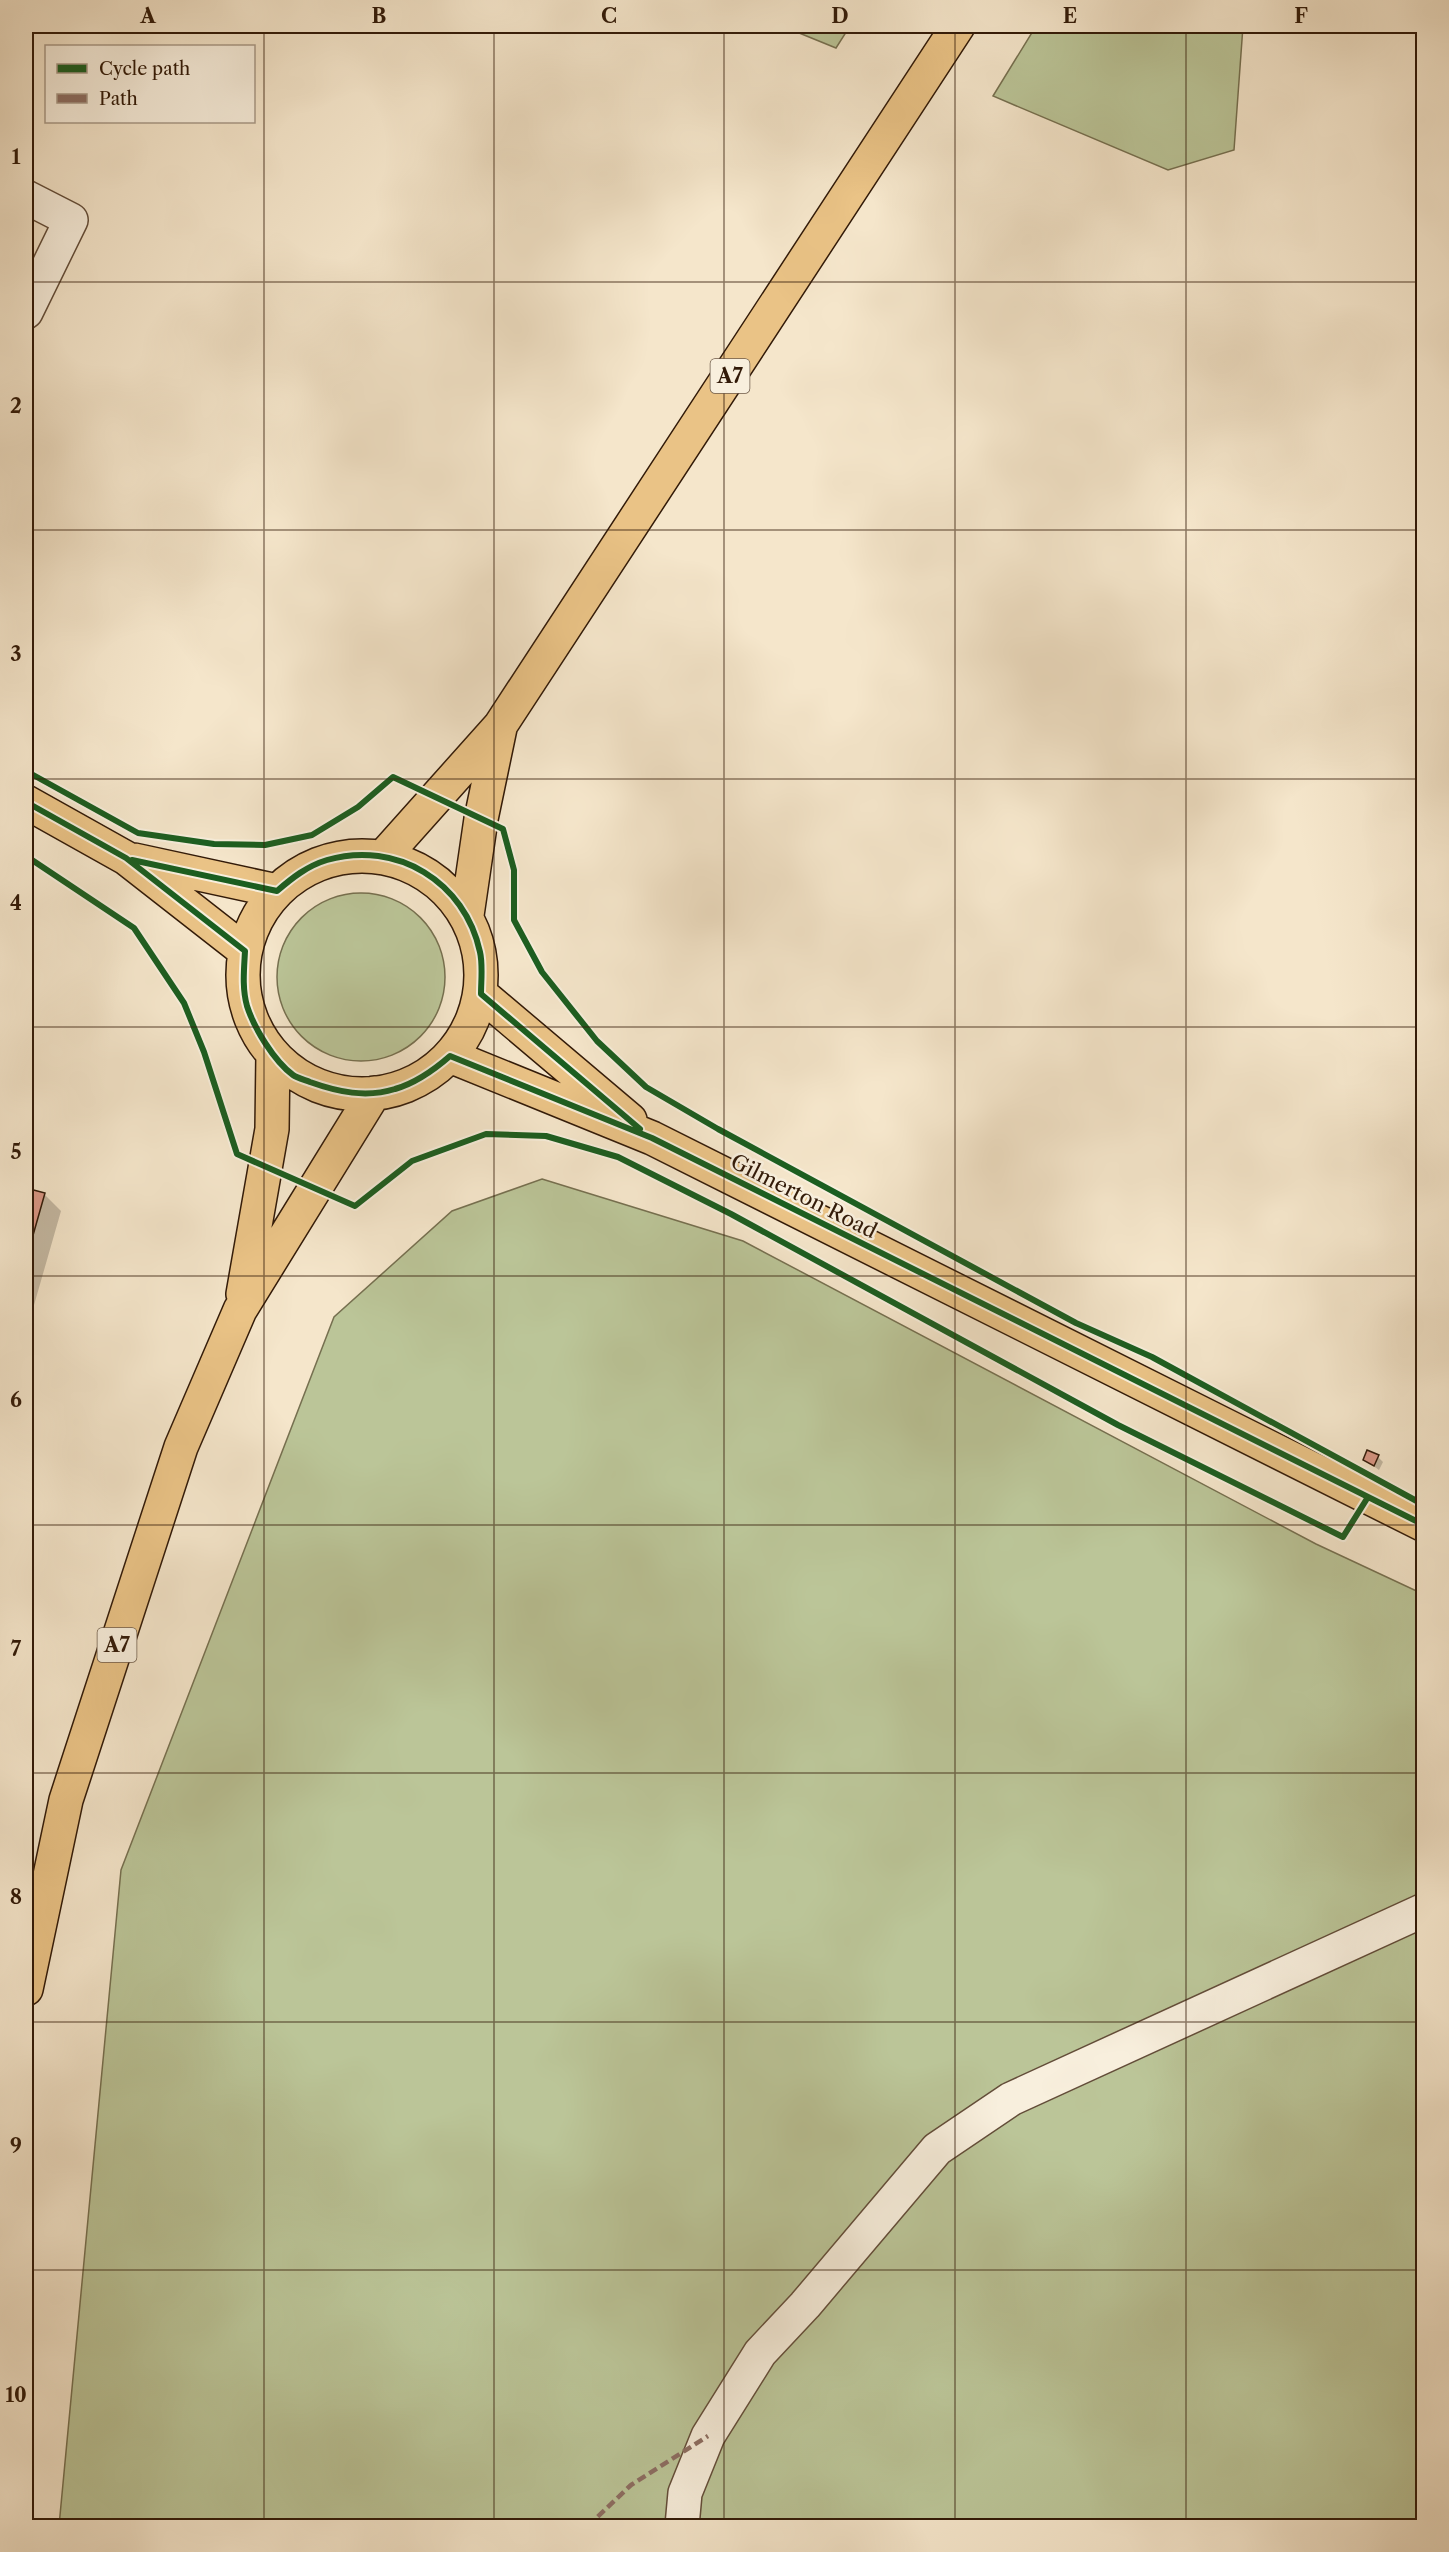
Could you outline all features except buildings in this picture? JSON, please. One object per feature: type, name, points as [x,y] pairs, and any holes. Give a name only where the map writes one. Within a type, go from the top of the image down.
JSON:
[{"type":"main road","name":"A7","points":[[383,857],[500,726],[958,26]]},
{"type":"main road","name":"A7","points":[[467,915],[481,819],[500,726]]},
{"type":"main road","points":[[26,802],[126,858],[245,951]]},
{"type":"main road","points":[[354,855],[383,857],[414,867],[446,887],[467,915],[480,953],[481,994],[470,1027],[450,1056],[434,1071],[415,1081],[395,1089],[374,1093],[346,1094],[293,1075],[273,1054],[257,1031],[247,1006],[243,979],[245,951],[256,919],[277,891],[299,873],[326,861],[354,855]]},
{"type":"main road","points":[[126,858],[277,891]]},
{"type":"main road","name":"Gilmerton Road","points":[[481,994],[652,1138]]},
{"type":"main road","name":"A7","points":[[240,1310],[272,1129],[273,1054]]},
{"type":"main road","name":"Gilmerton Road","points":[[450,1056],[652,1138],[1424,1525]]},
{"type":"main road","name":"A7","points":[[26,1989],[66,1800],[181,1447],[240,1310],[374,1093]]},
{"type":"street","points":[[26,197],[71,220],[26,312]]},
{"type":"street","points":[[682,2526],[685,2493],[708,2436],[760,2353],[805,2305],[938,2149],[1011,2099],[1424,1910]]},
{"type":"green space","points":[[782,26],[850,26],[836,48]]},
{"type":"green space","points":[[1036,26],[1243,26],[1234,150],[1168,170],[993,96]]},
{"type":"green space","points":[[361,893],[393,900],[420,918],[438,945],[445,977],[438,1009],[420,1036],[393,1054],[361,1061],[329,1054],[302,1036],[284,1009],[277,977],[284,945],[302,918],[329,900]]},
{"type":"green space","points":[[542,1179],[743,1241],[1316,1544],[1423,1594],[1423,2526],[59,2526],[121,1870],[334,1317],[452,1211]]},
{"type":"marked path","points":[[588,2526],[631,2485],[708,2436]]},
{"type":"cycle path","points":[[26,771],[138,833],[214,844],[265,845],[312,835],[358,807],[393,777],[503,829],[514,870],[514,920],[542,972],[597,1041],[646,1087],[718,1129],[1076,1323],[1152,1357],[1424,1505]]},
{"type":"cycle path","points":[[26,802],[126,858],[245,951],[244,992],[250,1015],[272,1053],[295,1076],[342,1091],[384,1092],[417,1080],[450,1056],[652,1138],[1424,1525]]},
{"type":"cycle path","points":[[132,860],[277,891],[306,869],[327,860],[353,855],[378,856],[402,862],[424,872],[460,905],[472,927],[481,957],[481,994],[640,1129]]},
{"type":"cycle path","points":[[26,856],[134,928],[184,1003],[204,1052],[237,1154],[355,1206],[412,1161],[486,1134],[546,1136],[618,1157],[731,1214],[1118,1425],[1343,1537],[1368,1497]]}]
